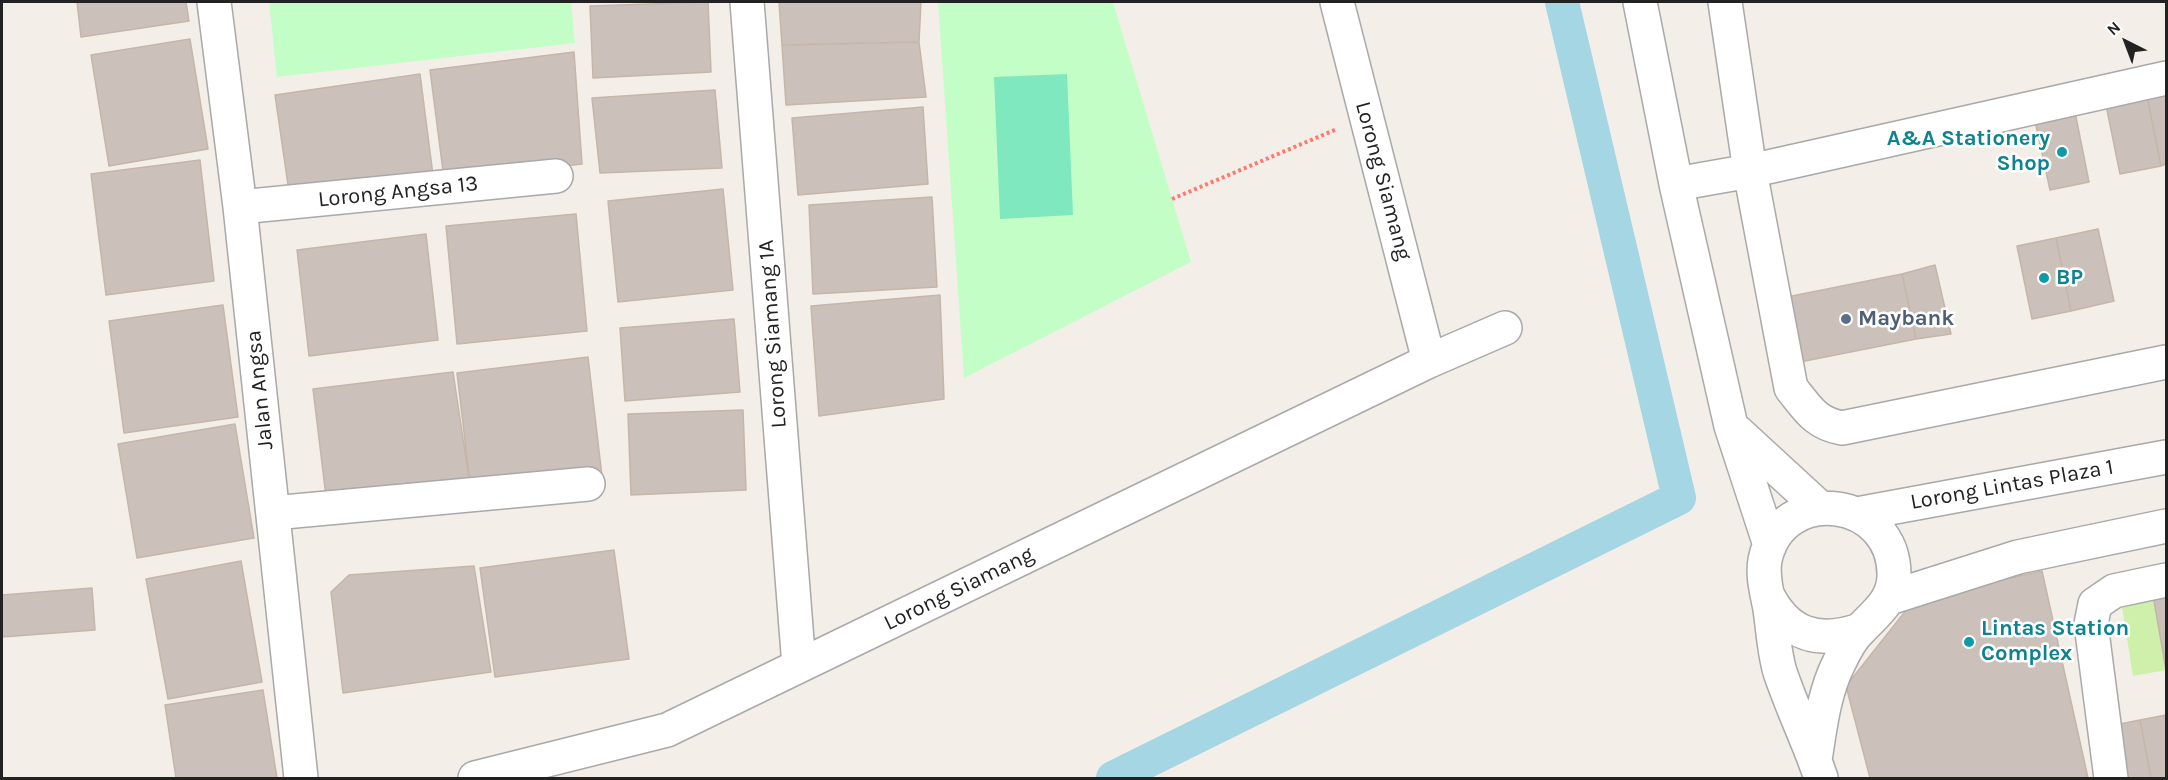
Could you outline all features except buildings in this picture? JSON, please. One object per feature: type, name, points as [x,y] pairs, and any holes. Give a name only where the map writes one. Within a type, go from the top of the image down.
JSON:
[{"type":"street","name":"Jalan Angsa","points":[[214,2],[240,207],[302,778]]},
{"type":"street","name":"Lorong Siamang 1A","points":[[747,2],[799,666]]},
{"type":"street","name":"Lorong Siamang","points":[[1337,2],[1429,361]]},
{"type":"street","points":[[1640,2],[1676,184],[1731,426],[1770,544]]},
{"type":"street","points":[[1725,2],[1750,171],[1791,388],[1813,416],[1824,425],[1842,428],[2166,362]]},
{"type":"street","points":[[1676,184],[1750,171],[2166,78]]},
{"type":"street","name":"Lorong Angsa 13","points":[[240,207],[556,176]]},
{"type":"street","name":"Lorong Siamang","points":[[475,778],[667,730],[1429,361],[1505,328]]},
{"type":"street","points":[[1731,426],[1820,508]]},
{"type":"street","name":"Lorong Lintas Plaza 1","points":[[1857,513],[2166,457]]},
{"type":"street","points":[[273,513],[588,484]]},
{"type":"street","points":[[1820,508],[1839,508],[1857,513],[1874,525],[1886,540],[1893,559],[1894,579],[1889,598],[1877,616],[1860,630],[1838,664],[1822,715],[1818,769],[1780,670],[1767,593],[1765,560],[1770,544],[1790,520],[1820,508]]},
{"type":"street","points":[[1889,598],[2018,557],[2166,526]]},
{"type":"street","points":[[2112,778],[2091,624],[2095,604],[2114,591],[2166,580]]},
{"type":"street","points":[[1767,593],[1782,617],[1804,633],[1823,637],[1842,636],[1860,630]]},
{"type":"path","points":[[1172,199],[1366,118]]},
{"type":"green space","points":[[269,2],[571,2],[575,43],[277,77]]},
{"type":"green space","points":[[938,2],[1113,2],[1191,262],[964,378]]},
{"type":"green space","points":[[1067,74],[1073,215],[1000,219],[994,77]]},
{"type":"green space","points":[[2153,595],[2166,670],[2133,676],[2121,601]]},
{"type":"waterway","points":[[1113,778],[1679,498],[1562,2]]},
{"type":"place","name":"A&A Stationery Shop","points":[[2062,152]]},
{"type":"place","name":"BP","points":[[2044,278]]},
{"type":"place","name":"Maybank","points":[[1846,319]]},
{"type":"place","name":"Lintas Station Complex","points":[[1969,642]]}]
